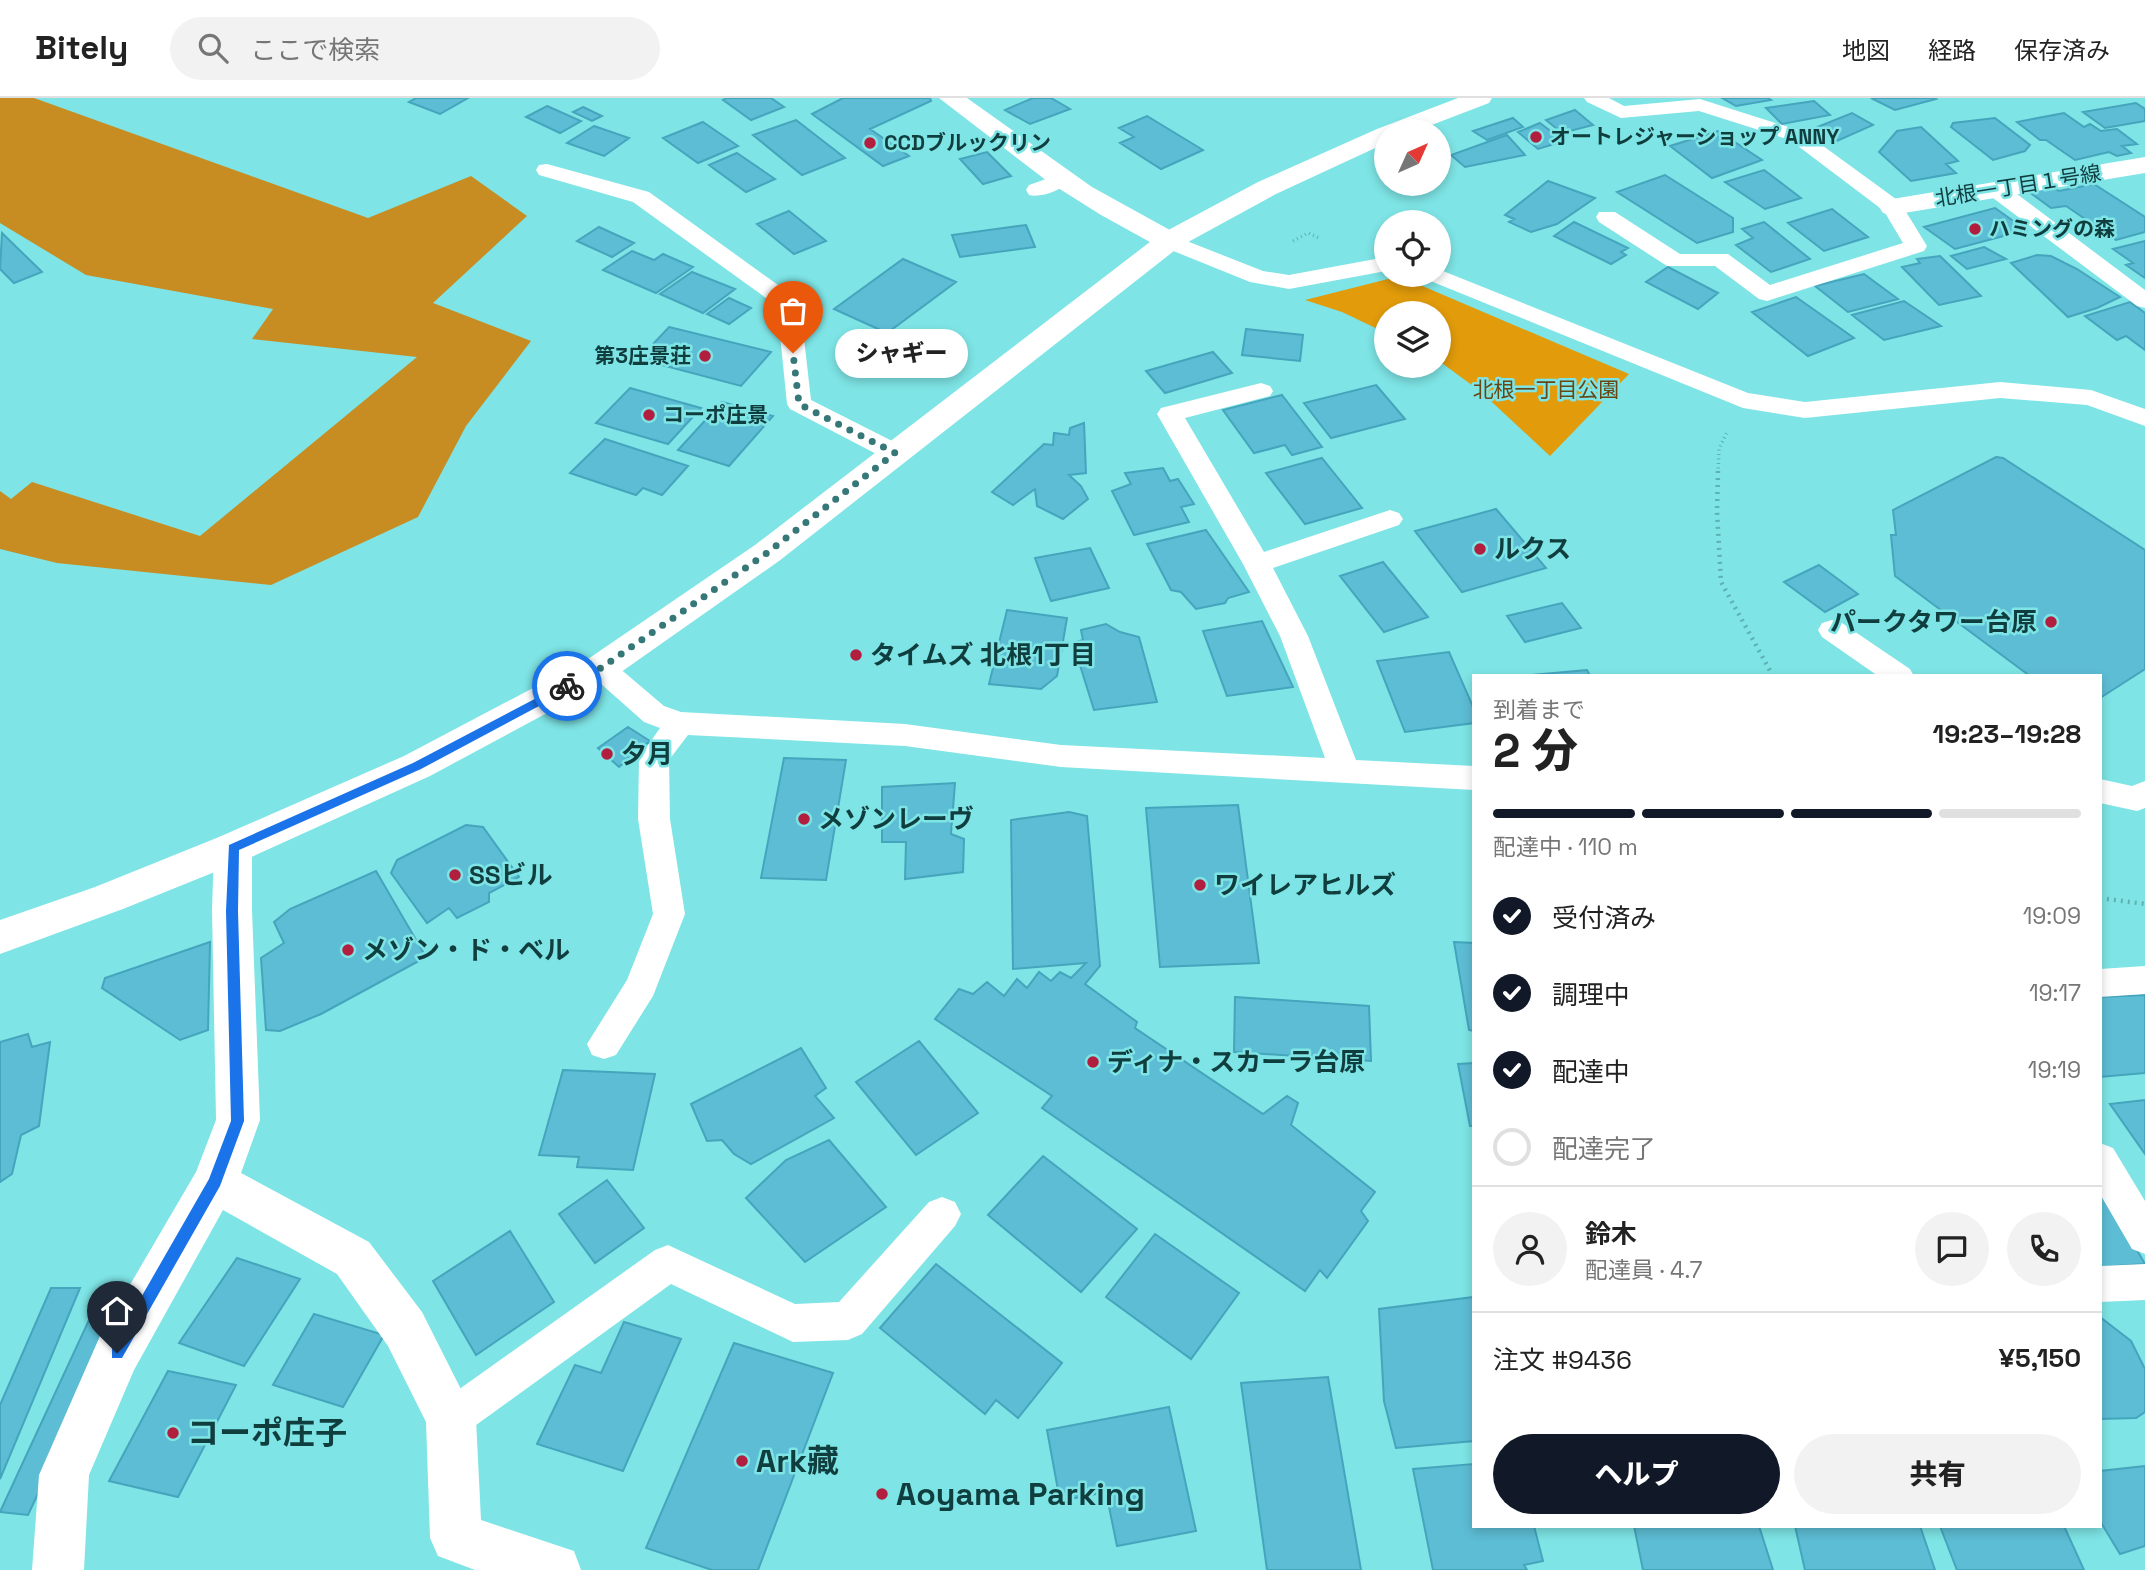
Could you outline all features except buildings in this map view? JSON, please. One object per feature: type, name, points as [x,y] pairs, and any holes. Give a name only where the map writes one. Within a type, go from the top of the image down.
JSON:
[{"type":"main road","points":[[951,98],[1049,185],[1168,242]]},
{"type":"main road","points":[[1425,119],[1480,98]]},
{"type":"main road","points":[[0,937],[109,898],[233,848],[417,766],[601,668],[767,553],[1168,242],[1267,188],[1374,139]]},
{"type":"main road","name":"北根一丁目１号線","points":[[1892,207],[2145,165]]},
{"type":"main road","points":[[58,1570],[64,1475],[117,1353],[215,1182],[238,1121],[232,911],[233,848]]},
{"type":"main road","points":[[215,1182],[353,1258],[405,1329],[451,1419],[456,1538],[555,1570]]},
{"type":"lane","points":[[1594,98],[1621,112],[1700,105],[1797,136],[1892,207],[1916,246],[1767,294],[1720,259],[1675,261],[1607,217]]},
{"type":"lane","points":[[547,170],[641,197],[788,303],[799,404],[895,453]]},
{"type":"lane","points":[[1997,190],[2145,301]]},
{"type":"lane","points":[[1168,242],[1258,277],[1289,282],[1374,266]]},
{"type":"lane","points":[[1451,281],[1743,400],[1805,410],[2000,390],[2091,398],[2145,418]]},
{"type":"lane","points":[[1261,391],[1170,414],[1257,564],[1294,636],[1345,771]]},
{"type":"lane","points":[[1257,564],[1390,519]]},
{"type":"lane","points":[[1832,630],[1897,674]]},
{"type":"lane","points":[[601,668],[654,714],[680,723],[905,735],[1061,756],[1472,778]]},
{"type":"lane","points":[[604,1044],[641,986],[669,914],[654,819],[654,758],[680,723]]},
{"type":"lane","points":[[2102,791],[2137,799],[2145,793]]},
{"type":"lane","points":[[2102,983],[2145,980]]},
{"type":"lane","points":[[2102,1163],[2145,1236]]},
{"type":"lane","points":[[451,1419],[668,1263],[793,1323],[848,1321],[943,1214]]},
{"type":"lane","points":[[2102,1284],[2145,1282]]},
{"type":"path","points":[[1743,400],[1719,449],[1717,511],[1721,582],[1772,674]]},
{"type":"path","points":[[2102,898],[2145,904]]},
{"type":"green space","name":"北根一丁目公園","points":[[1374,283],[1374,287],[1425,287],[1629,374],[1550,456],[1480,391],[1451,370],[1451,301],[1374,301],[1374,327],[1342,312],[1305,300]]},
{"type":"shaded area","points":[[0,98],[34,98],[368,218],[471,176],[527,216],[433,303],[531,341],[466,426],[418,517],[271,585],[57,563],[0,549],[0,491],[11,499],[32,482],[200,536],[417,357],[252,339],[273,309],[86,275],[0,223]]},
{"type":"way so far","points":[[567,686],[601,668],[767,553],[895,453],[799,404],[793,353]]},
{"type":"place","name":"オートレジャーショップ ANNY","points":[[1536,137]]},
{"type":"place","name":"CCDブルックリン","points":[[870,143]]},
{"type":"place","name":"ハミングの森","points":[[1975,229]]},
{"type":"place","name":"シャギー","points":[[793,353]]},
{"type":"place","name":"第3庄景荘","points":[[705,356]]},
{"type":"place","name":"コーポ庄景","points":[[649,415]]},
{"type":"place","name":"ルクス","points":[[1480,549]]},
{"type":"place","name":"パークタワー台原","points":[[2051,622]]},
{"type":"place","name":"タイムズ 北根1丁目","points":[[856,655]]},
{"type":"place","name":"夕月","points":[[607,754]]},
{"type":"place","name":"メゾンレーヴ","points":[[804,819]]},
{"type":"place","name":"SSビル","points":[[455,875]]},
{"type":"place","name":"ワイレアヒルズ","points":[[1200,885]]},
{"type":"place","name":"メゾン・ド・ベル","points":[[348,950]]},
{"type":"place","name":"ディナ・スカーラ台原","points":[[1093,1062]]},
{"type":"place","name":"コーポ庄子","points":[[173,1433]]},
{"type":"place","name":"Ark藏","points":[[742,1461]]},
{"type":"place","name":"Aoyama Parking","points":[[882,1494]]},
{"type":"route","points":[[117,1353],[215,1182],[238,1121],[232,911],[233,848],[417,766],[567,686]]}]
